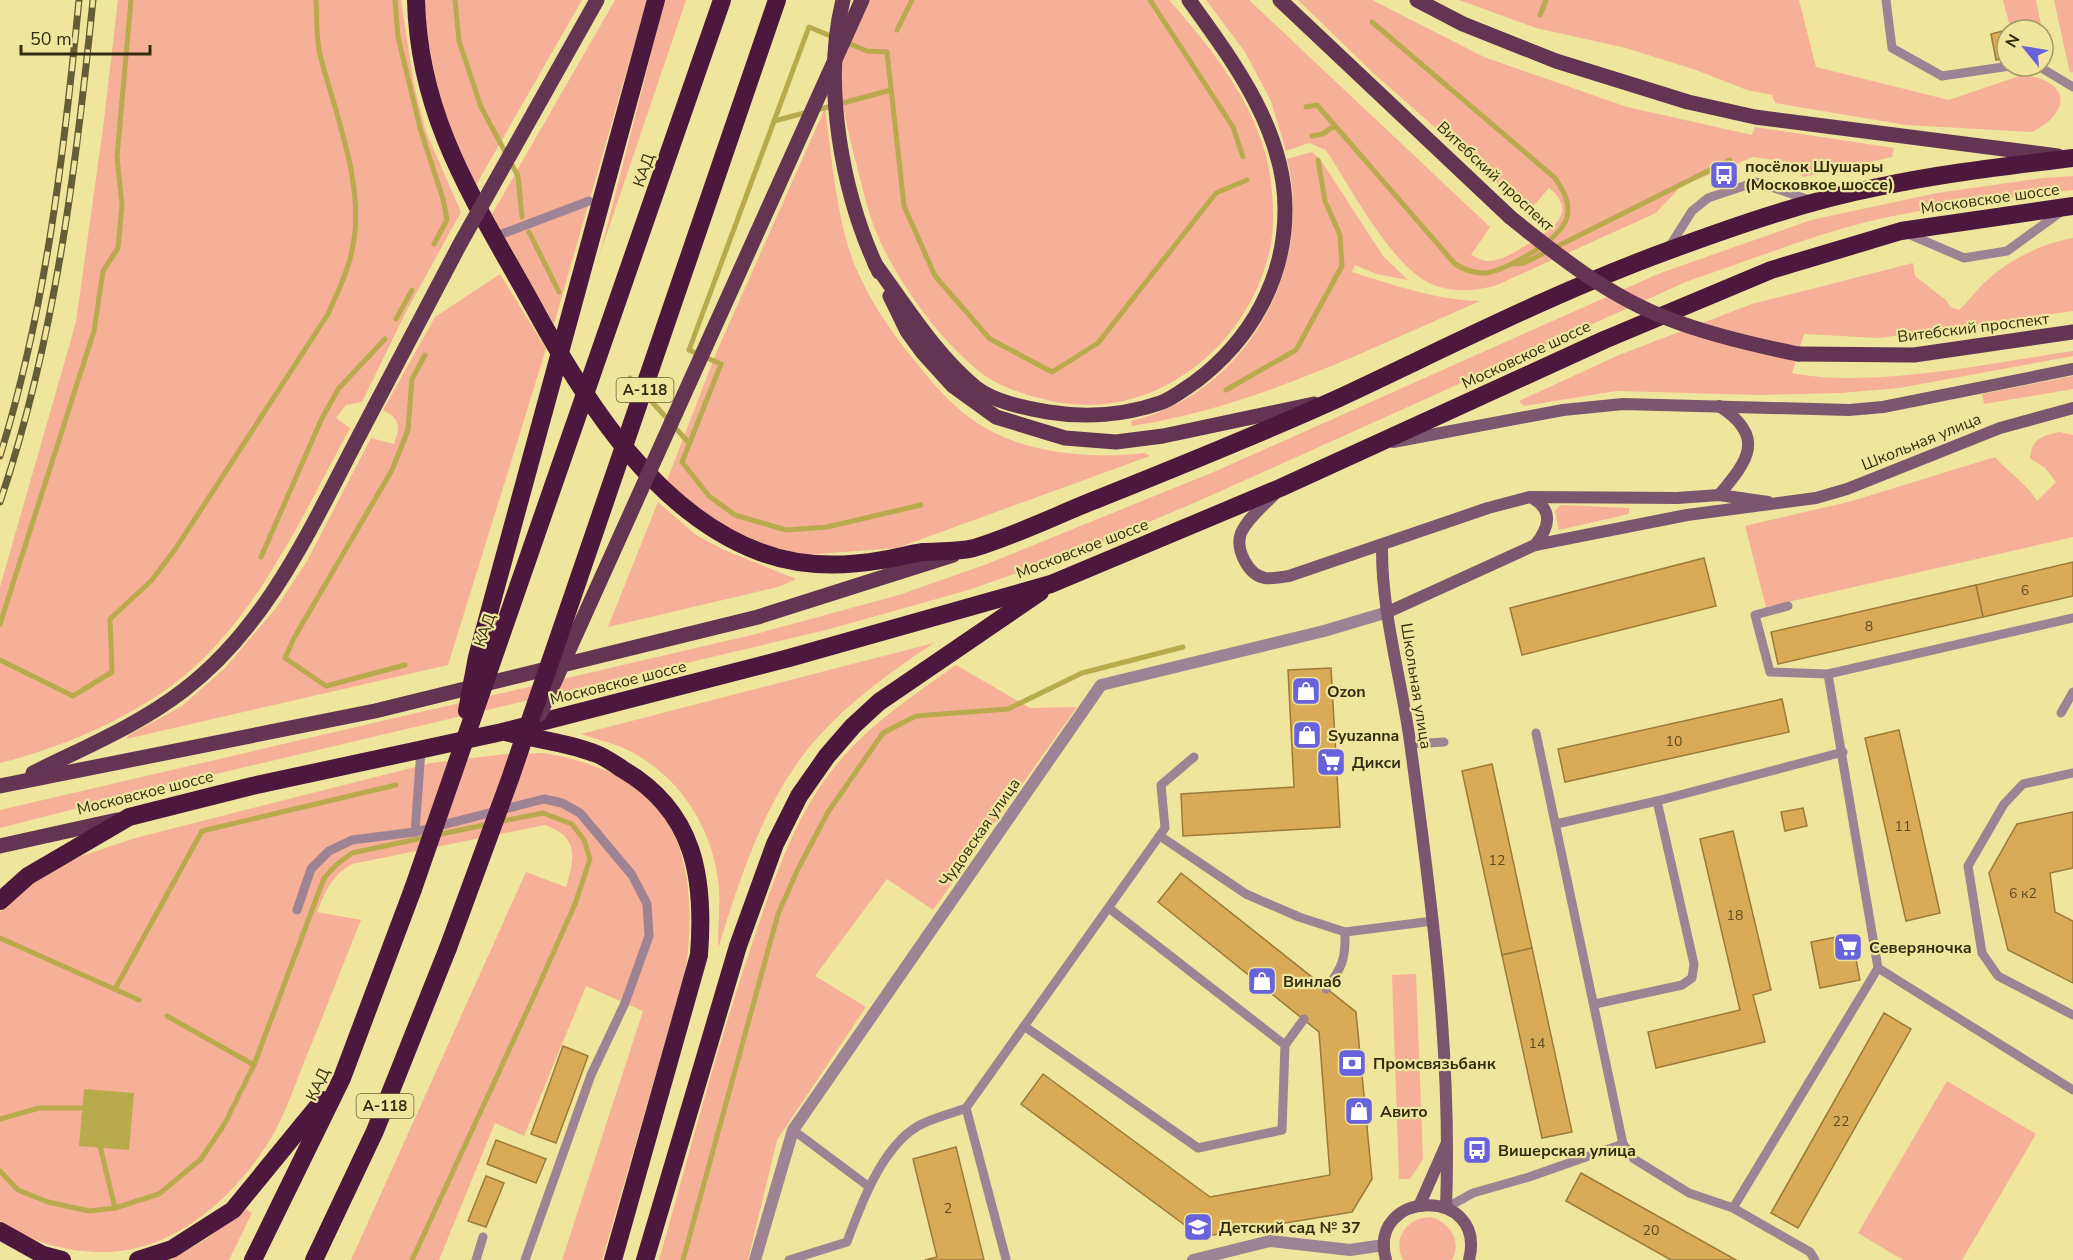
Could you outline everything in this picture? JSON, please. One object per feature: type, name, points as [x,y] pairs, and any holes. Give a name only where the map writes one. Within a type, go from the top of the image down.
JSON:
[{"type":"highway","points":[[416,0],[416,20],[427,82],[441,133],[460,176],[567,367],[638,465],[700,522],[761,553],[831,566],[918,553],[970,549]]},
{"type":"highway","points":[[458,765],[477,657],[656,0]]},
{"type":"highway","name":"КАД","points":[[253,1260],[342,1078],[413,889],[722,0]]},
{"type":"highway","name":"А-118","points":[[314,1260],[375,1131],[448,948],[510,779],[777,0]]},
{"type":"highway","name":"Московское шоссе","points":[[970,549],[1202,457],[1332,401],[1556,297],[1667,251],[1815,202],[1950,174],[2073,158]]},
{"type":"highway","name":"Московское шоссе","points":[[129,817],[252,786],[502,732],[789,658],[1051,584],[1280,489],[1709,294],[1842,247],[1901,231],[2071,206]]},
{"type":"highway","points":[[645,1260],[738,946],[775,844],[799,796],[827,756],[879,702],[1051,584]]},
{"type":"highway","points":[[502,732],[595,753],[633,775],[659,795],[683,828],[699,884],[702,916],[699,956],[613,1260]]},
{"type":"highway","points":[[0,901],[28,876],[129,817]]},
{"type":"highway","points":[[138,1260],[172,1249],[233,1210],[342,1078]]},
{"type":"highway","points":[[0,1231],[43,1255],[62,1260]]},
{"type":"main road","points":[[17,782],[150,712],[184,690],[219,659],[250,625],[297,555],[466,234],[597,0]]},
{"type":"main road","points":[[843,0],[836,29],[836,94],[840,146],[857,222],[907,331],[945,378],[996,417],[1065,438],[1116,442],[1163,436],[1332,401]]},
{"type":"main road","points":[[510,779],[862,0]]},
{"type":"main road","points":[[875,264],[934,345],[977,388],[1026,408],[1069,415],[1115,413],[1162,402],[1209,371],[1234,348],[1261,307],[1274,275],[1280,252],[1285,208],[1277,156],[1260,111],[1226,51],[1189,0]]},
{"type":"main road","name":"Витебский проспект","points":[[1280,0],[1510,217],[1602,285],[1666,318],[1758,345],[1798,354],[1914,355],[2073,332]]},
{"type":"main road","points":[[1417,0],[1463,24],[1556,61],[1688,102],[1755,117],[2073,158]]},
{"type":"main road","name":"Московское шоссе","points":[[0,786],[375,711],[700,632],[758,617],[970,549]]},
{"type":"main road","name":"Московское шоссе","points":[[0,846],[129,817]]},
{"type":"street","points":[[1374,446],[1563,410],[1623,404],[1849,410],[1872,408],[2073,369]]},
{"type":"street","points":[[1719,406],[1743,425],[1749,447],[1746,461],[1719,495]]},
{"type":"street","name":"Школьная улица","points":[[1446,1208],[1449,1139],[1433,921],[1411,744],[1388,612],[1535,545],[1687,515],[1781,504],[1847,489],[1992,430],[2073,408]]},
{"type":"street","name":"Школьная улица","points":[[1280,489],[1241,533],[1242,557],[1252,571],[1264,578],[1289,576],[1488,508],[1530,497],[1677,498],[1719,495],[1781,504]]},
{"type":"street","points":[[1530,497],[1540,502],[1548,515],[1546,531],[1535,545]]},
{"type":"street","points":[[1382,545],[1382,573],[1388,612]]},
{"type":"street","name":"Чудовская улица","points":[[755,1260],[793,1130],[1101,685],[1324,631],[1388,612]]},
{"type":"street","name":"Школьная улица","points":[[1420,1204],[1449,1139]]},
{"type":"street","points":[[1386,1260],[1384,1245],[1389,1226],[1397,1216],[1420,1204],[1446,1208],[1464,1222],[1471,1241],[1473,1257]]},
{"type":"street","points":[[1202,1259],[1270,1241],[1350,1250],[1384,1245]]},
{"type":"lane","points":[[1886,0],[1892,48],[1942,76],[1995,68]]},
{"type":"lane","points":[[2055,76],[2073,87]]},
{"type":"lane","points":[[1667,251],[1692,211],[1708,198],[1756,182],[1815,202]]},
{"type":"lane","points":[[494,237],[589,201]]},
{"type":"lane","points":[[1901,231],[1964,258],[2007,251],[2071,206]]},
{"type":"lane","points":[[1788,606],[1755,615],[1770,672],[1828,674],[2072,621]]},
{"type":"lane","points":[[1733,1208],[1878,968],[1828,674]]},
{"type":"lane","points":[[2061,713],[2073,692]]},
{"type":"lane","points":[[1536,733],[1623,1143],[1634,1159],[1689,1193],[1733,1208],[1810,1252],[1815,1260]]},
{"type":"lane","points":[[1411,744],[1444,742]]},
{"type":"lane","points":[[415,832],[421,750]]},
{"type":"lane","points":[[1556,824],[1657,801],[1843,752]]},
{"type":"lane","points":[[789,1260],[847,1242],[868,1186],[903,1137],[919,1125],[966,1108],[1160,836],[1165,828],[1161,785],[1194,757]]},
{"type":"lane","points":[[2073,773],[2023,784],[2004,804],[1968,866],[1982,953],[1998,976],[2073,1015]]},
{"type":"lane","points":[[297,910],[311,869],[329,851],[352,840],[415,832],[544,799],[562,803],[580,813],[632,875],[647,904],[648,936],[625,1003],[591,1075],[525,1260]]},
{"type":"lane","points":[[1595,1004],[1682,985],[1692,978],[1694,964],[1657,801]]},
{"type":"lane","points":[[1160,836],[1246,894],[1299,917],[1346,932],[1433,921]]},
{"type":"lane","points":[[1110,909],[1285,1045]]},
{"type":"lane","points":[[1326,989],[1339,971],[1346,954],[1346,932]]},
{"type":"lane","points":[[1878,968],[2073,1090]]},
{"type":"lane","points":[[1024,1026],[1198,1148],[1282,1130],[1285,1045],[1304,1019]]},
{"type":"lane","points":[[966,1108],[1006,1259]]},
{"type":"lane","points":[[793,1130],[868,1186]]},
{"type":"lane","points":[[1446,1208],[1473,1193],[1528,1177],[1623,1143]]},
{"type":"lane","points":[[476,1260],[483,1237]]},
{"type":"shaded area","points":[[118,0],[401,0],[414,85],[426,132],[461,212],[406,312],[362,402],[346,405],[336,418],[350,428],[302,519],[267,578],[227,633],[183,677],[135,709],[82,736],[0,763],[0,587],[76,322]]},
{"type":"shaded area","points":[[423,0],[582,0],[475,187],[455,142],[440,96]]},
{"type":"shaded area","points":[[615,0],[647,0],[554,324],[492,214]]},
{"type":"shaded area","points":[[665,0],[686,0],[600,254]]},
{"type":"shaded area","points":[[853,0],[1169,0],[1216,57],[1243,100],[1263,145],[1271,181],[1273,229],[1266,264],[1252,298],[1233,329],[1209,355],[1181,377],[1149,393],[1115,403],[1080,405],[1043,399],[1005,387],[984,375],[958,353],[928,318],[902,281],[879,238],[867,207],[847,127],[842,95],[845,38]]},
{"type":"shaded area","points":[[1206,0],[1249,0],[1490,227],[1471,255],[1488,261],[1510,255],[1554,226],[1562,212],[1562,205],[1558,197],[1549,188],[1529,211],[1370,70],[1298,0],[1372,0],[1484,57],[1627,107],[1752,135],[1755,127],[1894,148],[1892,157],[1803,177],[1790,162],[1753,157],[1681,186],[1656,213],[1497,285],[1466,290],[1442,288],[1419,276],[1403,263],[1360,205],[1326,150],[1309,143],[1286,151],[1271,101],[1245,52]]},
{"type":"shaded area","points":[[1459,0],[1799,0],[1816,67],[1949,100],[2013,78],[2038,78],[2050,83],[2057,90],[2060,106],[2045,124],[2032,132],[1906,125],[1775,103],[1772,95],[1747,90],[1696,70],[1626,48],[1536,28]]},
{"type":"shaded area","points":[[2003,0],[2036,0],[2040,18],[2008,18]]},
{"type":"shaded area","points":[[2054,0],[2073,0],[2073,72],[2070,73]]},
{"type":"shaded area","points":[[825,108],[839,210],[852,257],[871,299],[906,350],[938,389],[960,410],[980,424],[1001,436],[1024,444],[1073,454],[1145,453],[1150,456],[897,548],[804,555],[769,546],[725,527],[699,510],[666,483],[717,351]]},
{"type":"shaded area","points":[[1312,152],[1320,159],[1383,256],[1408,280],[1376,274],[1355,265],[1352,272],[1431,295],[1480,301],[1353,357],[1266,391],[1178,417],[1132,426],[1131,421],[1171,407],[1207,385],[1237,356],[1262,322],[1280,284],[1290,243],[1293,201],[1287,159]]},
{"type":"shaded area","points":[[2073,176],[2073,190],[1951,206],[1879,219],[1807,240],[1688,281],[1203,499],[1076,553],[965,591],[826,630],[144,791],[0,828],[0,810],[756,634],[899,595],[987,564],[1216,471],[1658,274],[1811,220],[1937,193]]},
{"type":"shaded area","points":[[2073,238],[2073,311],[1879,338],[1804,334],[1792,373],[1858,378],[1895,376],[2073,351],[2073,356],[1899,388],[1841,393],[1759,395],[1616,391],[1524,406],[1519,401],[1619,355],[1752,304],[1913,263],[1915,276],[1947,301],[1950,307],[1959,310],[1981,286],[2012,261],[2036,249]]},
{"type":"shaded area","points":[[500,274],[546,349],[448,665],[126,739],[129,735],[182,706],[225,668],[276,608],[307,561],[371,438],[394,444],[398,424],[389,413],[383,410],[435,317]]},
{"type":"shaded area","points":[[2073,376],[2073,389],[1984,404],[1982,394]]},
{"type":"shaded area","points":[[2059,432],[2073,435],[2073,537],[1766,607],[1745,526],[1852,501],[1995,457],[2037,501],[2056,482],[2045,468],[2030,458],[2031,452],[2038,439]]},
{"type":"shaded area","points":[[658,502],[696,535],[724,550],[796,579],[778,587],[608,627]]},
{"type":"shaded area","points":[[1561,505],[1629,508],[1629,514],[1559,530],[1555,511]]},
{"type":"shaded area","points":[[934,643],[887,675],[858,699],[830,724],[799,761],[769,811],[757,838],[718,948],[719,888],[716,868],[704,829],[694,811],[683,795],[654,766],[624,748],[581,734]]},
{"type":"shaded area","points":[[956,665],[1030,708],[1077,707],[933,910],[887,879],[815,976],[866,1007],[777,1140],[748,1260],[659,1260],[738,986],[777,874],[797,827],[823,783],[864,735]]},
{"type":"shaded area","points":[[544,753],[587,764],[622,779],[649,799],[669,824],[681,854],[688,888],[689,927],[686,970],[602,1260],[562,1260],[643,1011],[586,986],[524,1136],[495,1123],[439,1260],[351,1260],[526,872],[566,887],[572,849],[564,836],[545,825],[352,864],[339,873],[326,891],[317,912],[361,920],[291,1097],[274,1133],[260,1155],[231,1191],[195,1222],[174,1234],[131,1250],[93,1252],[38,1241],[0,1221],[0,912],[34,881],[64,862],[135,838],[431,763],[506,754]]},
{"type":"shaded area","points":[[1416,974],[1423,1159],[1410,1179],[1399,1179],[1392,975]]},
{"type":"shaded area","points":[[1947,1081],[2036,1134],[1962,1260],[1903,1260],[1858,1233]]},
{"type":"shaded area","points":[[84,1089],[134,1093],[129,1150],[79,1146]]},
{"type":"shaded area","points":[[246,1209],[252,1213],[229,1260],[171,1260],[209,1237]]},
{"type":"shaded area","points":[[1430,1217],[1443,1223],[1452,1233],[1456,1246],[1452,1260],[1403,1260],[1399,1244],[1404,1231],[1415,1221]]},
{"type":"building","points":[[1995,33],[1995,55],[1991,34]]},
{"type":"building","points":[[1704,558],[1716,606],[1522,655],[1510,608]]},
{"type":"building","points":[[2073,562],[2073,596],[1983,617],[1976,585]]},
{"type":"building","points":[[1976,585],[1983,617],[1778,664],[1771,632]]},
{"type":"building","points":[[1331,668],[1340,827],[1183,836],[1181,794],[1294,787],[1288,670]]},
{"type":"building","points":[[1782,699],[1789,732],[1565,782],[1558,749]]},
{"type":"building","points":[[1899,730],[1940,913],[1906,921],[1865,738]]},
{"type":"building","points":[[1492,764],[1532,948],[1502,955],[1462,771]]},
{"type":"building","points":[[1803,808],[1807,826],[1785,831],[1781,812]]},
{"type":"building","points":[[2073,812],[2073,868],[2050,873],[2055,912],[2073,921],[2073,983],[2008,950],[1989,873],[2017,824]]},
{"type":"building","points":[[1733,831],[1771,990],[1753,995],[1765,1042],[1656,1068],[1648,1032],[1740,1010],[1700,839]]},
{"type":"building","points":[[1181,873],[1356,1012],[1372,1179],[1352,1212],[1201,1237],[1021,1104],[1043,1074],[1210,1197],[1330,1175],[1319,1032],[1158,902]]},
{"type":"building","points":[[1851,934],[1860,980],[1820,988],[1811,942]]},
{"type":"building","points":[[1532,948],[1572,1132],[1542,1138],[1502,955]]},
{"type":"building","points":[[1884,1013],[1911,1029],[1798,1228],[1771,1213]]},
{"type":"building","points":[[563,1046],[588,1056],[556,1143],[531,1134]]},
{"type":"building","points":[[496,1140],[546,1159],[536,1183],[487,1164]]},
{"type":"building","points":[[956,1147],[984,1260],[925,1260],[937,1257],[913,1159]]},
{"type":"building","points":[[1581,1173],[1736,1260],[1671,1260],[1566,1201]]},
{"type":"building","points":[[486,1176],[504,1183],[486,1227],[468,1221]]},
{"type":"waterway","points":[[0,624],[94,331],[103,271],[118,248],[122,205],[117,157],[131,0]]},
{"type":"waterway","points":[[0,660],[73,696],[112,672],[110,619],[152,580],[176,548],[328,314],[349,263],[356,222],[355,198],[347,149],[320,55],[316,0]]},
{"type":"waterway","points":[[395,0],[398,37],[420,128],[443,199],[447,220],[434,244]]},
{"type":"waterway","points":[[455,0],[459,41],[481,107],[518,176],[522,217]]},
{"type":"waterway","points":[[897,30],[912,0]]},
{"type":"waterway","points":[[1150,0],[1233,127],[1243,157]]},
{"type":"waterway","points":[[1540,15],[1546,0]]},
{"type":"waterway","points":[[1306,107],[1317,105],[1455,264],[1462,268],[1486,273],[1508,266],[1533,252],[1563,226],[1568,206],[1555,178],[1372,22]]},
{"type":"waterway","points":[[833,37],[809,27],[689,350],[721,364],[682,462],[709,496],[735,515],[786,530],[827,527],[921,505]]},
{"type":"waterway","points":[[845,42],[867,51],[887,52],[904,206],[935,276],[990,339],[1052,372],[1098,343],[1216,193],[1247,180]]},
{"type":"waterway","points":[[817,110],[891,90]]},
{"type":"waterway","points":[[774,121],[808,112]]},
{"type":"waterway","points":[[1312,136],[1322,134],[1335,126]]},
{"type":"waterway","points":[[1226,390],[1296,350],[1342,266],[1340,235],[1325,201],[1318,160]]},
{"type":"waterway","points":[[1514,264],[1524,263],[1730,160]]},
{"type":"waterway","points":[[529,232],[559,292]]},
{"type":"waterway","points":[[396,319],[412,290]]},
{"type":"waterway","points":[[261,557],[322,418],[339,388],[385,339]]},
{"type":"waterway","points":[[405,665],[326,686],[285,658],[294,638],[392,470],[408,430],[412,379],[425,355]]},
{"type":"waterway","points":[[630,378],[639,387]]},
{"type":"waterway","points":[[645,394],[689,443]]},
{"type":"waterway","points":[[683,1260],[778,914],[798,869],[828,812],[883,733],[916,716],[1008,709],[1082,673],[1183,647]]},
{"type":"waterway","points":[[115,989],[202,831],[396,785]]},
{"type":"waterway","points":[[412,1260],[575,904],[590,859],[584,840],[572,824],[543,813],[498,822]]},
{"type":"waterway","points":[[436,835],[489,824]]},
{"type":"waterway","points":[[0,1171],[18,1190],[48,1202],[89,1211],[115,1208],[159,1194],[201,1159],[224,1125],[254,1065],[324,878],[352,853],[427,837]]},
{"type":"waterway","points":[[0,938],[139,1000]]},
{"type":"waterway","points":[[167,1016],[254,1065]]},
{"type":"waterway","points":[[0,1119],[39,1108],[90,1108]]},
{"type":"waterway","points":[[99,1142],[115,1208]]},
{"type":"railway","points":[[0,456],[30,344],[51,230],[67,115],[79,0]]},
{"type":"railway","points":[[0,502],[35,379],[61,254],[79,127],[93,0]]},
{"type":"place","name":"посёлок Шушары (Московкое шоссе)","points":[[1724,175]]},
{"type":"place","name":"Ozon","points":[[1306,691]]},
{"type":"place","name":"Syuzanna","points":[[1307,735]]},
{"type":"place","name":"Дикси","points":[[1331,762]]},
{"type":"place","name":"Северяночка","points":[[1848,947]]},
{"type":"place","name":"Винлаб","points":[[1262,981]]},
{"type":"place","name":"Промсвязьбанк","points":[[1352,1063]]},
{"type":"place","name":"Авито","points":[[1359,1111]]},
{"type":"place","name":"Вишерская улица","points":[[1477,1150]]},
{"type":"place","name":"Детский сад № 37","points":[[1198,1227]]}]
